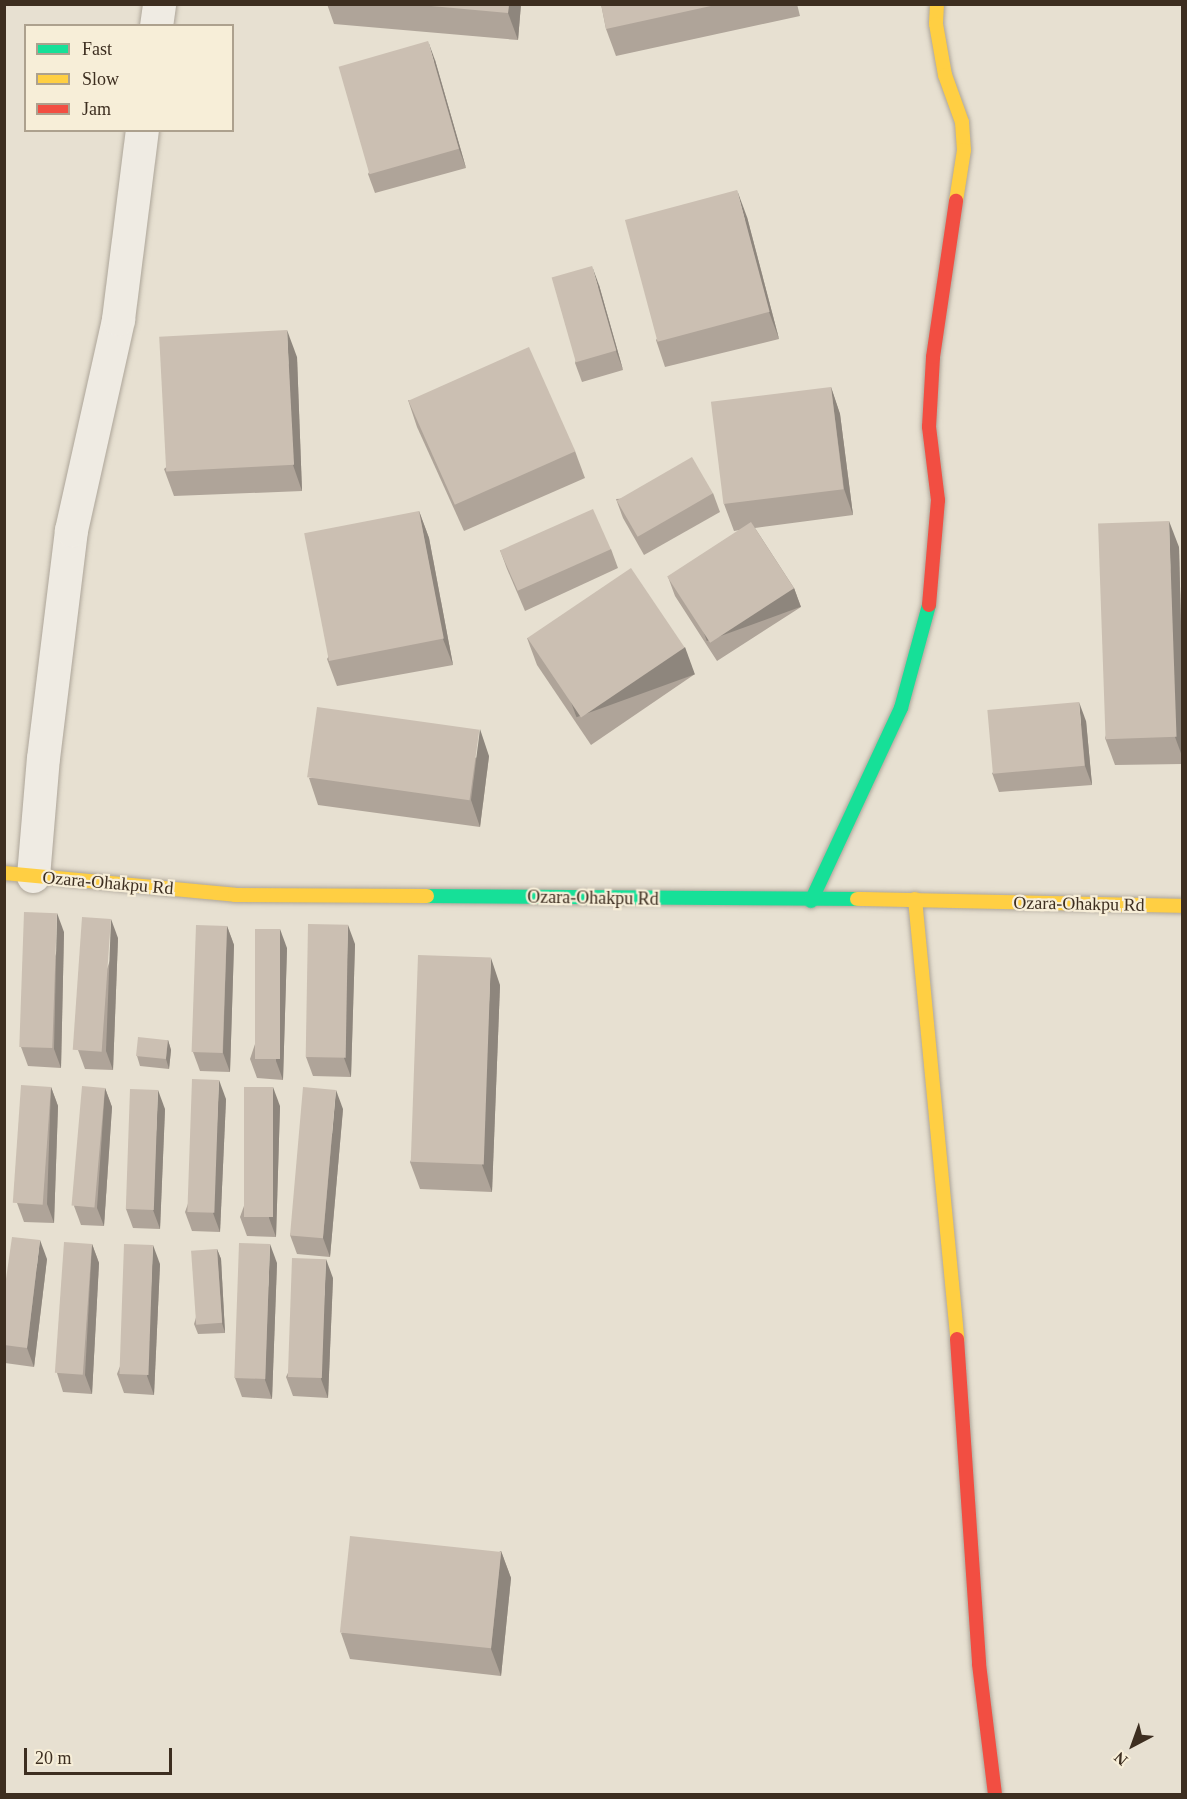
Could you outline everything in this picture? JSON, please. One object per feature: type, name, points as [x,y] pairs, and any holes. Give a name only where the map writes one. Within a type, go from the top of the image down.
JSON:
[{"type":"street","points":[[156,24],[159,4]]},
{"type":"street","points":[[811,901],[901,708],[929,608],[938,500],[929,427],[933,357],[964,150],[962,122],[945,75],[936,24],[938,4]]},
{"type":"street","points":[[19,874],[43,758],[71,530],[118,319],[142,132]]},
{"type":"street","name":"Ozara-Ohakpu Rd","points":[[19,874],[235,895],[811,901],[915,899],[1182,906]]},
{"type":"street","points":[[915,899],[953,1277],[979,1664],[995,1794]]},
{"type":"building","points":[[409,4],[509,4],[508,13]]},
{"type":"building","points":[[601,4],[720,4],[606,29]]},
{"type":"building","points":[[428,41],[459,149],[369,174],[339,67]]},
{"type":"building","points":[[737,190],[770,312],[658,342],[625,220]]},
{"type":"building","points":[[592,266],[616,351],[576,362],[552,278]]},
{"type":"building","points":[[287,330],[294,465],[166,472],[159,337]]},
{"type":"building","points":[[529,347],[575,451],[455,505],[408,401]]},
{"type":"building","points":[[831,387],[844,489],[723,504],[711,402]]},
{"type":"building","points":[[692,457],[713,493],[638,537],[617,501]]},
{"type":"building","points":[[593,509],[611,549],[518,591],[500,550]]},
{"type":"building","points":[[419,511],[444,639],[329,661],[304,533]]},
{"type":"building","points":[[1169,521],[1177,737],[1106,739],[1098,523]]},
{"type":"building","points":[[751,522],[794,588],[710,643],[667,576]]},
{"type":"building","points":[[631,568],[685,648],[581,717],[527,638]]},
{"type":"building","points":[[1079,702],[1085,766],[993,774],[987,710]]},
{"type":"building","points":[[317,707],[479,730],[470,800],[307,777]]},
{"type":"building","points":[[24,912],[57,913],[52,1048],[19,1047]]},
{"type":"building","points":[[82,917],[111,919],[102,1052],[73,1050]]},
{"type":"building","points":[[308,924],[348,925],[346,1058],[306,1057]]},
{"type":"building","points":[[196,925],[227,926],[223,1053],[192,1052]]},
{"type":"building","points":[[255,929],[280,929],[280,1059],[255,1059]]},
{"type":"building","points":[[418,955],[491,958],[484,1164],[411,1162]]},
{"type":"building","points":[[138,1037],[168,1040],[166,1059],[136,1056]]},
{"type":"building","points":[[192,1079],[219,1080],[214,1213],[187,1212]]},
{"type":"building","points":[[21,1085],[51,1087],[43,1205],[13,1203]]},
{"type":"building","points":[[82,1086],[105,1088],[94,1208],[72,1206]]},
{"type":"building","points":[[244,1087],[273,1087],[273,1217],[244,1217]]},
{"type":"building","points":[[303,1087],[336,1090],[323,1238],[290,1235]]},
{"type":"building","points":[[130,1089],[158,1090],[154,1210],[126,1209]]},
{"type":"building","points":[[12,1237],[40,1240],[27,1348],[4,1345],[4,1293]]},
{"type":"building","points":[[64,1242],[92,1244],[83,1375],[55,1373]]},
{"type":"building","points":[[239,1243],[270,1244],[265,1379],[234,1378]]},
{"type":"building","points":[[124,1244],[153,1245],[148,1375],[119,1374]]},
{"type":"building","points":[[217,1249],[222,1323],[196,1325],[191,1251]]},
{"type":"building","points":[[292,1258],[326,1259],[322,1378],[288,1377]]},
{"type":"building","points":[[350,1536],[501,1552],[491,1648],[340,1632]]},
{"type":"traffic: fast","points":[[811,901],[901,708],[929,605]]},
{"type":"traffic: fast","points":[[427,896],[857,899]]},
{"type":"traffic: slow","points":[[937,4],[936,24],[945,75],[962,122],[964,150],[956,201]]},
{"type":"traffic: slow","points":[[4,873],[235,895],[427,896]]},
{"type":"traffic: slow","points":[[857,899],[1182,906]]},
{"type":"traffic: slow","points":[[915,899],[957,1339]]},
{"type":"traffic: jam","points":[[929,605],[938,500],[929,427],[933,357],[956,201]]},
{"type":"traffic: jam","points":[[957,1339],[979,1664],[995,1794]]}]
